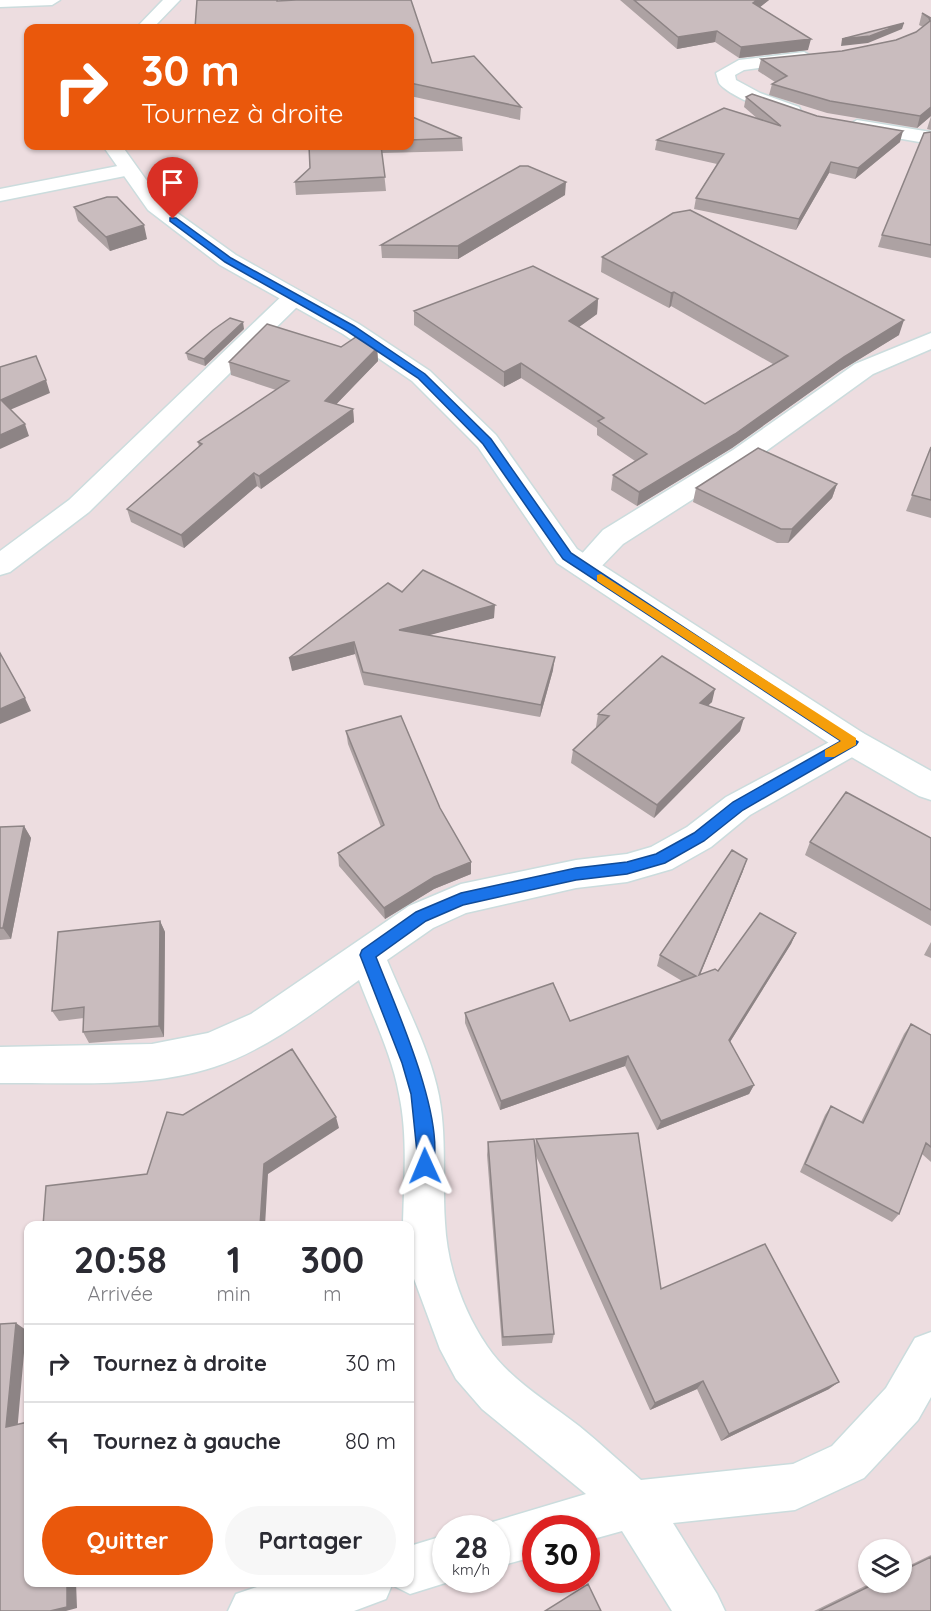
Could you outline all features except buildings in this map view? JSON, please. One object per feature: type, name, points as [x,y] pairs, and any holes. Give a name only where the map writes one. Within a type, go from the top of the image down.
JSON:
[{"type":"street","points":[[0,2],[52,0]]},
{"type":"street","points":[[148,24],[172,0]]},
{"type":"street","points":[[810,116],[783,109],[736,89],[728,83],[725,73],[739,65],[827,55]]},
{"type":"street","points":[[843,123],[931,138]]},
{"type":"street","points":[[115,150],[155,206],[228,260],[351,328],[421,376],[487,441],[567,556],[852,742],[931,787]]},
{"type":"street","points":[[0,195],[128,170]]},
{"type":"street","points":[[0,565],[79,506],[294,297]]},
{"type":"street","points":[[584,567],[613,537],[742,456],[864,369],[931,340]]},
{"type":"street","points":[[0,1065],[152,1062],[212,1050],[264,1026],[421,917],[461,899],[576,874],[627,868],[660,859],[699,837],[738,806],[852,742]]},
{"type":"street","points":[[368,955],[410,1063],[419,1094],[425,1139],[423,1223],[429,1263],[455,1334],[472,1363],[498,1394],[563,1443],[633,1504],[700,1611]]},
{"type":"street","points":[[594,1515],[633,1504],[795,1486],[848,1462],[902,1404],[931,1354]]},
{"type":"street","points":[[414,1569],[432,1563]]},
{"type":"street","points":[[254,1611],[320,1598],[354,1587]]},
{"type":"slow traffic","points":[[601,578],[852,742],[829,754]]},
{"type":"route","points":[[173,219],[228,260],[351,328],[421,376],[487,441],[567,556],[852,742],[738,806],[699,837],[660,859],[627,868],[576,874],[461,899],[421,917],[368,955],[410,1063],[419,1094],[425,1139],[425,1166]]}]
